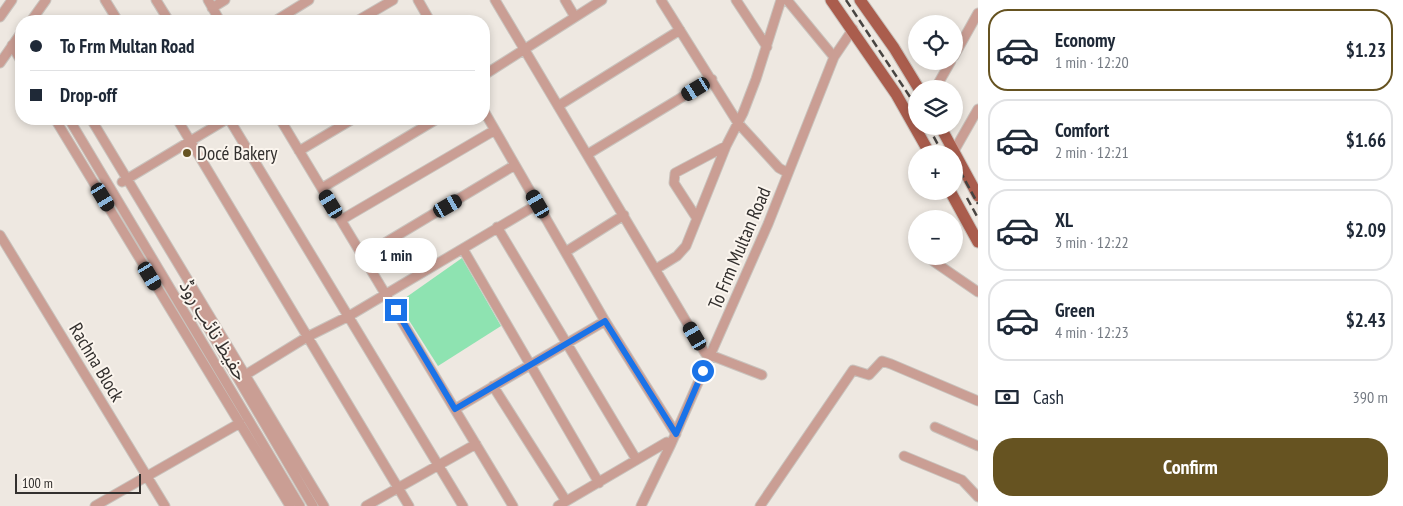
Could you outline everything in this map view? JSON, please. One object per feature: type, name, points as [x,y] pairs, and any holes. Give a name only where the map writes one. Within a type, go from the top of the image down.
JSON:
[{"type":"main road","points":[[831,0],[853,29],[896,94],[925,145]]},
{"type":"main road","points":[[860,0],[894,48],[914,80]]},
{"type":"main road","points":[[963,168],[978,196]]},
{"type":"main road","points":[[955,200],[978,242]]},
{"type":"street","points":[[0,17],[12,0]]},
{"type":"street","points":[[36,15],[46,0]]},
{"type":"street","points":[[105,0],[114,15]]},
{"type":"street","points":[[156,0],[165,15]]},
{"type":"street","points":[[216,15],[210,4],[225,0]]},
{"type":"street","points":[[292,15],[309,0]]},
{"type":"street","points":[[367,15],[393,0]]},
{"type":"street","points":[[418,0],[427,15]]},
{"type":"street","points":[[495,0],[705,353],[762,375]]},
{"type":"street","points":[[565,0],[575,16]]},
{"type":"street","points":[[490,71],[523,48],[602,0]]},
{"type":"street","points":[[661,0],[738,122],[779,168],[788,173]]},
{"type":"street","points":[[736,0],[767,47]]},
{"type":"street","points":[[656,269],[682,252],[726,146],[738,122],[767,47],[781,0]]},
{"type":"street","points":[[787,0],[834,58]]},
{"type":"street","points":[[963,40],[978,12]]},
{"type":"street","name":"To Frm Multan Road","points":[[641,506],[676,434],[768,224],[834,58],[853,29]]},
{"type":"street","points":[[558,106],[680,30]]},
{"type":"street","points":[[0,63],[15,42]]},
{"type":"street","points":[[12,45],[15,50]]},
{"type":"street","points":[[588,154],[712,80]]},
{"type":"street","points":[[957,145],[978,109]]},
{"type":"street","points":[[490,121],[567,251],[605,321],[676,434]]},
{"type":"street","points":[[60,125],[246,427],[290,506]]},
{"type":"street","name":"حفیظ تائب روڈ","points":[[73,125],[142,242],[246,427],[300,506]]},
{"type":"street","name":"حفیظ تائب روڈ","points":[[89,125],[124,181],[153,235],[242,377],[313,506]]},
{"type":"street","points":[[93,125],[124,181],[242,377],[324,506]]},
{"type":"street","points":[[181,125],[409,506]]},
{"type":"street","points":[[124,181],[218,125]]},
{"type":"street","points":[[232,125],[463,506]]},
{"type":"street","points":[[284,125],[513,506]]},
{"type":"street","points":[[299,151],[343,125]]},
{"type":"street","points":[[322,188],[427,125]]},
{"type":"street","points":[[341,220],[495,130]]},
{"type":"street","points":[[696,217],[674,183],[675,173],[726,146]]},
{"type":"street","points":[[363,256],[515,165]]},
{"type":"street","points":[[242,377],[307,337],[349,316],[538,204]]},
{"type":"street","points":[[567,251],[624,215]]},
{"type":"street","points":[[497,227],[636,460]]},
{"type":"street","name":"Rachna Block","points":[[0,235],[165,506]]},
{"type":"street","points":[[142,242],[153,235]]},
{"type":"street","points":[[463,249],[599,483]]},
{"type":"street","points":[[939,265],[978,292]]},
{"type":"street","points":[[455,409],[605,321]]},
{"type":"street","points":[[760,506],[853,370],[869,375],[882,361],[978,401]]},
{"type":"street","points":[[493,386],[562,504],[668,442],[671,444]]},
{"type":"street","points":[[95,506],[147,475],[246,427]]},
{"type":"street","points":[[935,427],[978,446]]},
{"type":"street","points":[[366,506],[439,467],[476,444]]},
{"type":"street","points":[[904,456],[962,480],[978,497]]},
{"type":"green space","points":[[462,258],[501,326],[438,366],[398,303]]},
{"type":"railway","points":[[846,0],[908,94]]},
{"type":"railway","points":[[933,135],[938,145]]},
{"type":"railway","points":[[963,176],[978,204]]},
{"type":"railway","points":[[967,198],[978,218]]},
{"type":"place","name":"Docé Bakery","points":[[187,153]]},
{"type":"route","points":[[396,310],[455,409],[605,321],[676,434],[703,371]]}]
